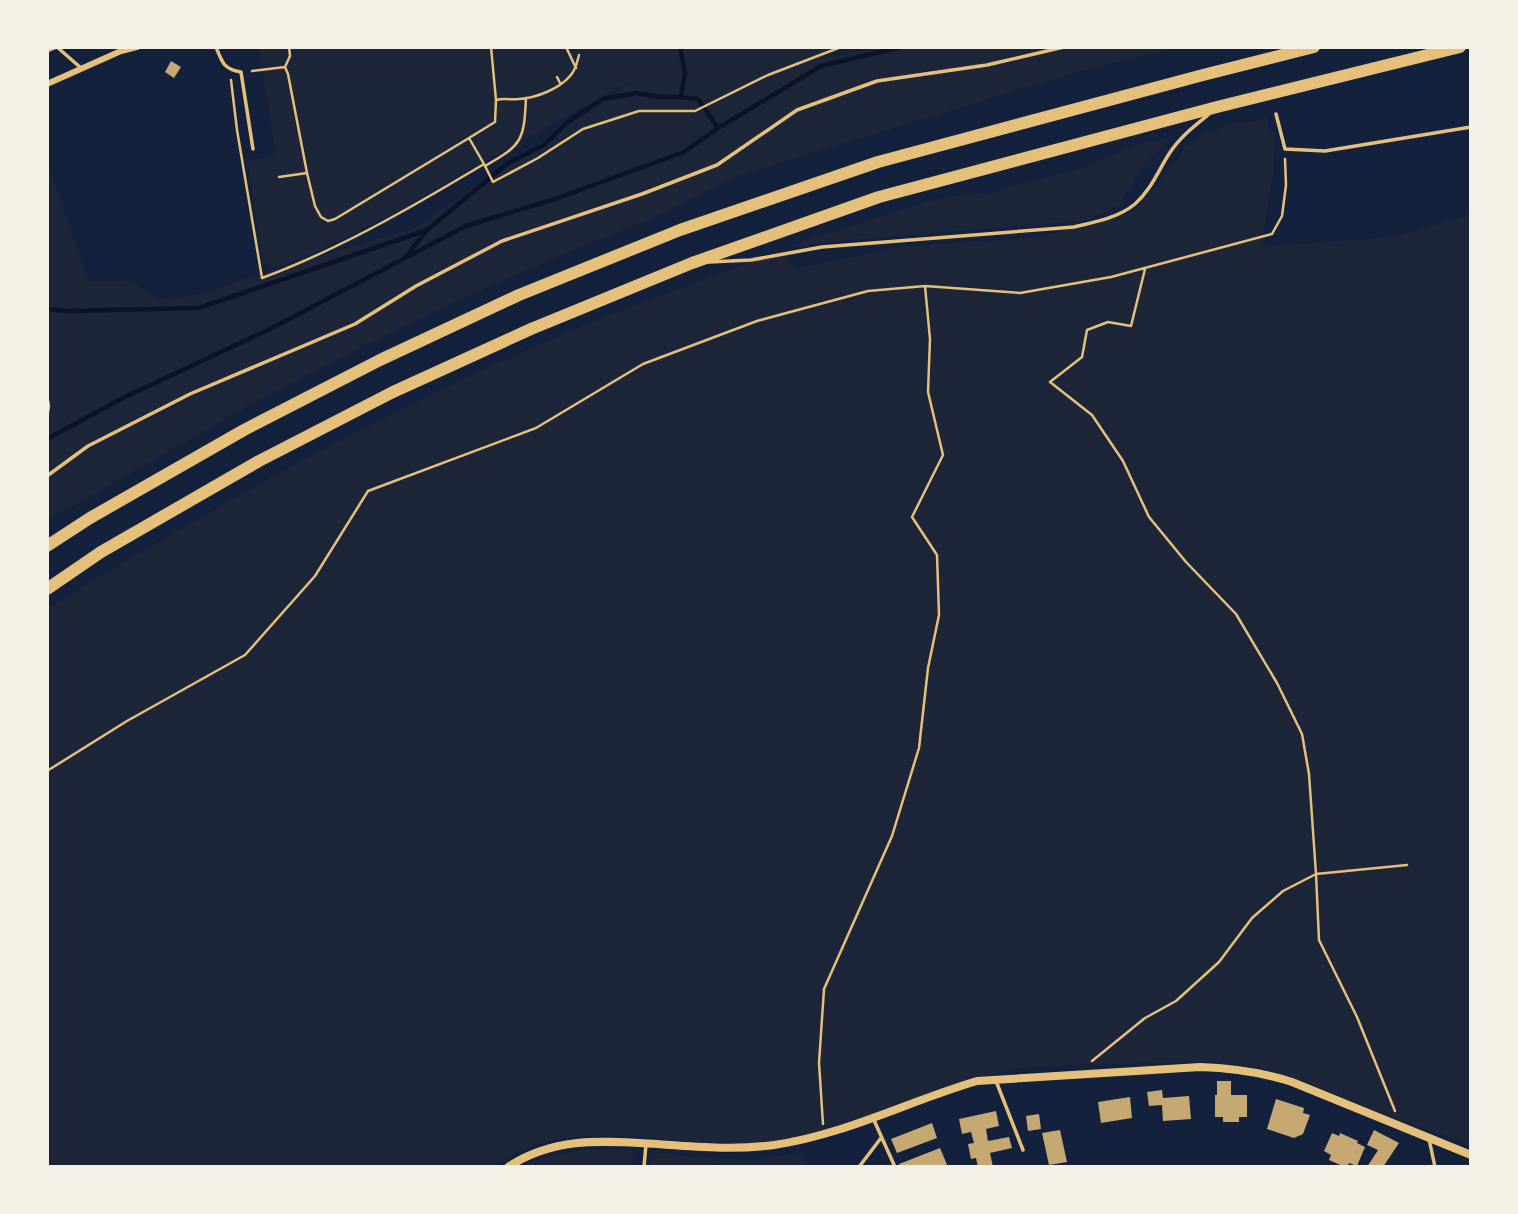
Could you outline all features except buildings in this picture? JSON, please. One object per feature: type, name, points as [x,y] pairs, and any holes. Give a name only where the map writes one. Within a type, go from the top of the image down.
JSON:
[{"type":"highway","points":[[47,546],[90,518],[244,430],[380,360],[519,295],[680,230],[878,162],[1314,47]]},
{"type":"highway","points":[[47,589],[101,552],[247,467],[393,391],[531,329],[692,263],[879,197],[1217,107],[1460,47]]},
{"type":"street","points":[[47,83],[134,48]]},
{"type":"street","points":[[508,1167],[536,1152],[560,1145],[592,1141],[742,1147],[798,1141],[949,1089],[995,1079],[1200,1067],[1234,1068],[1265,1073],[1312,1089],[1471,1155]]},
{"type":"lane","points":[[47,51],[57,47],[81,68]]},
{"type":"lane","points":[[216,47],[221,60],[230,70],[241,72],[253,149]]},
{"type":"lane","points":[[47,476],[88,446],[190,394],[355,324],[416,286],[502,241],[642,194],[717,165],[797,110],[877,81],[987,65],[1064,47]]},
{"type":"lane","points":[[692,263],[751,260],[822,247],[1074,227],[1111,218],[1135,204],[1154,182],[1170,152],[1185,133],[1217,107]]},
{"type":"lane","points":[[1276,114],[1285,149],[1325,151],[1471,127]]},
{"type":"lane","points":[[995,1079],[1023,1150]]},
{"type":"lane","points":[[872,1117],[895,1167]]},
{"type":"lane","points":[[859,1167],[882,1137]]},
{"type":"lane","points":[[1430,1139],[1435,1167]]},
{"type":"lane","points":[[644,1167],[646,1143]]},
{"type":"path","points":[[289,47],[290,56],[285,67],[307,173],[315,206],[321,217],[328,221],[495,122],[496,100],[491,47]]},
{"type":"path","points":[[566,47],[576,68]]},
{"type":"path","points":[[469,138],[493,182],[538,158],[583,129],[639,111],[695,111],[768,75],[828,49],[841,47]]},
{"type":"path","points":[[496,100],[536,96],[560,83],[569,78],[576,68],[579,55]]},
{"type":"path","points":[[241,72],[285,67]]},
{"type":"path","points":[[230,70],[261,278],[339,245],[397,216],[512,150],[522,135],[526,98]]},
{"type":"path","points":[[557,77],[560,83]]},
{"type":"path","points":[[47,771],[127,721],[245,655],[315,576],[368,491],[536,428],[643,364],[757,321],[868,292],[925,286],[1020,293],[1111,277],[1272,234],[1282,216],[1286,185],[1285,149]]},
{"type":"path","points":[[279,177],[307,173]]},
{"type":"path","points":[[1145,268],[1131,326],[1108,322],[1087,330],[1082,357],[1051,382],[1092,415],[1124,461],[1149,517],[1186,562],[1236,614],[1277,683],[1302,734],[1309,774],[1319,940],[1357,1017],[1401,1127]]},
{"type":"path","points":[[823,1134],[819,1063],[824,989],[892,836],[919,748],[928,668],[939,615],[937,555],[912,517],[943,455],[928,391],[930,339],[925,286]]},
{"type":"path","points":[[47,395],[47,419]]},
{"type":"path","points":[[1077,1075],[1145,1018],[1176,1001],[1219,962],[1252,918],[1283,891],[1316,874],[1406,865]]},
{"type":"shaded area","points":[[259,47],[828,47],[834,56],[878,47],[1178,47],[1074,73],[731,178],[645,222],[476,292],[359,348],[253,403],[47,521],[47,160],[88,282],[130,281],[158,300],[207,293],[252,276],[415,228],[644,74],[394,214],[281,266],[263,264],[248,161],[276,156]]},
{"type":"shaded area","points":[[1268,118],[1269,131],[1275,132],[1273,172],[1261,247],[1395,237],[1471,214],[1471,1145],[1378,1112],[1301,1080],[1241,1065],[1201,1062],[1035,1066],[1001,1072],[968,1081],[840,1127],[769,1144],[581,1136],[551,1141],[521,1151],[493,1167],[47,1167],[47,609],[202,517],[352,434],[468,377],[609,316],[782,250],[795,269],[885,251],[885,248],[1038,237],[1133,212],[1179,157],[1184,147],[1230,122],[1240,124]]},
{"type":"shaded area","points":[[1169,138],[1146,163],[1118,206],[1088,220],[847,240],[790,248],[806,240],[925,202],[957,195],[988,193],[1075,170],[1139,144]]},
{"type":"shaded area","points":[[605,1149],[634,1150],[631,1167],[520,1167],[562,1153]]},
{"type":"shaded area","points":[[662,1153],[753,1160],[802,1153],[807,1167],[722,1167],[720,1164],[709,1167],[650,1167],[653,1157]]},
{"type":"waterway","points":[[680,47],[685,73],[681,97],[698,99],[718,128]]},
{"type":"waterway","points":[[47,439],[123,398],[272,328],[466,226],[555,199],[684,152],[718,128],[821,66],[901,47]]},
{"type":"waterway","points":[[405,258],[427,230],[508,163],[544,145],[570,120],[603,99],[637,93],[681,97]]},
{"type":"waterway","points":[[47,309],[67,311],[199,308],[427,230]]}]
